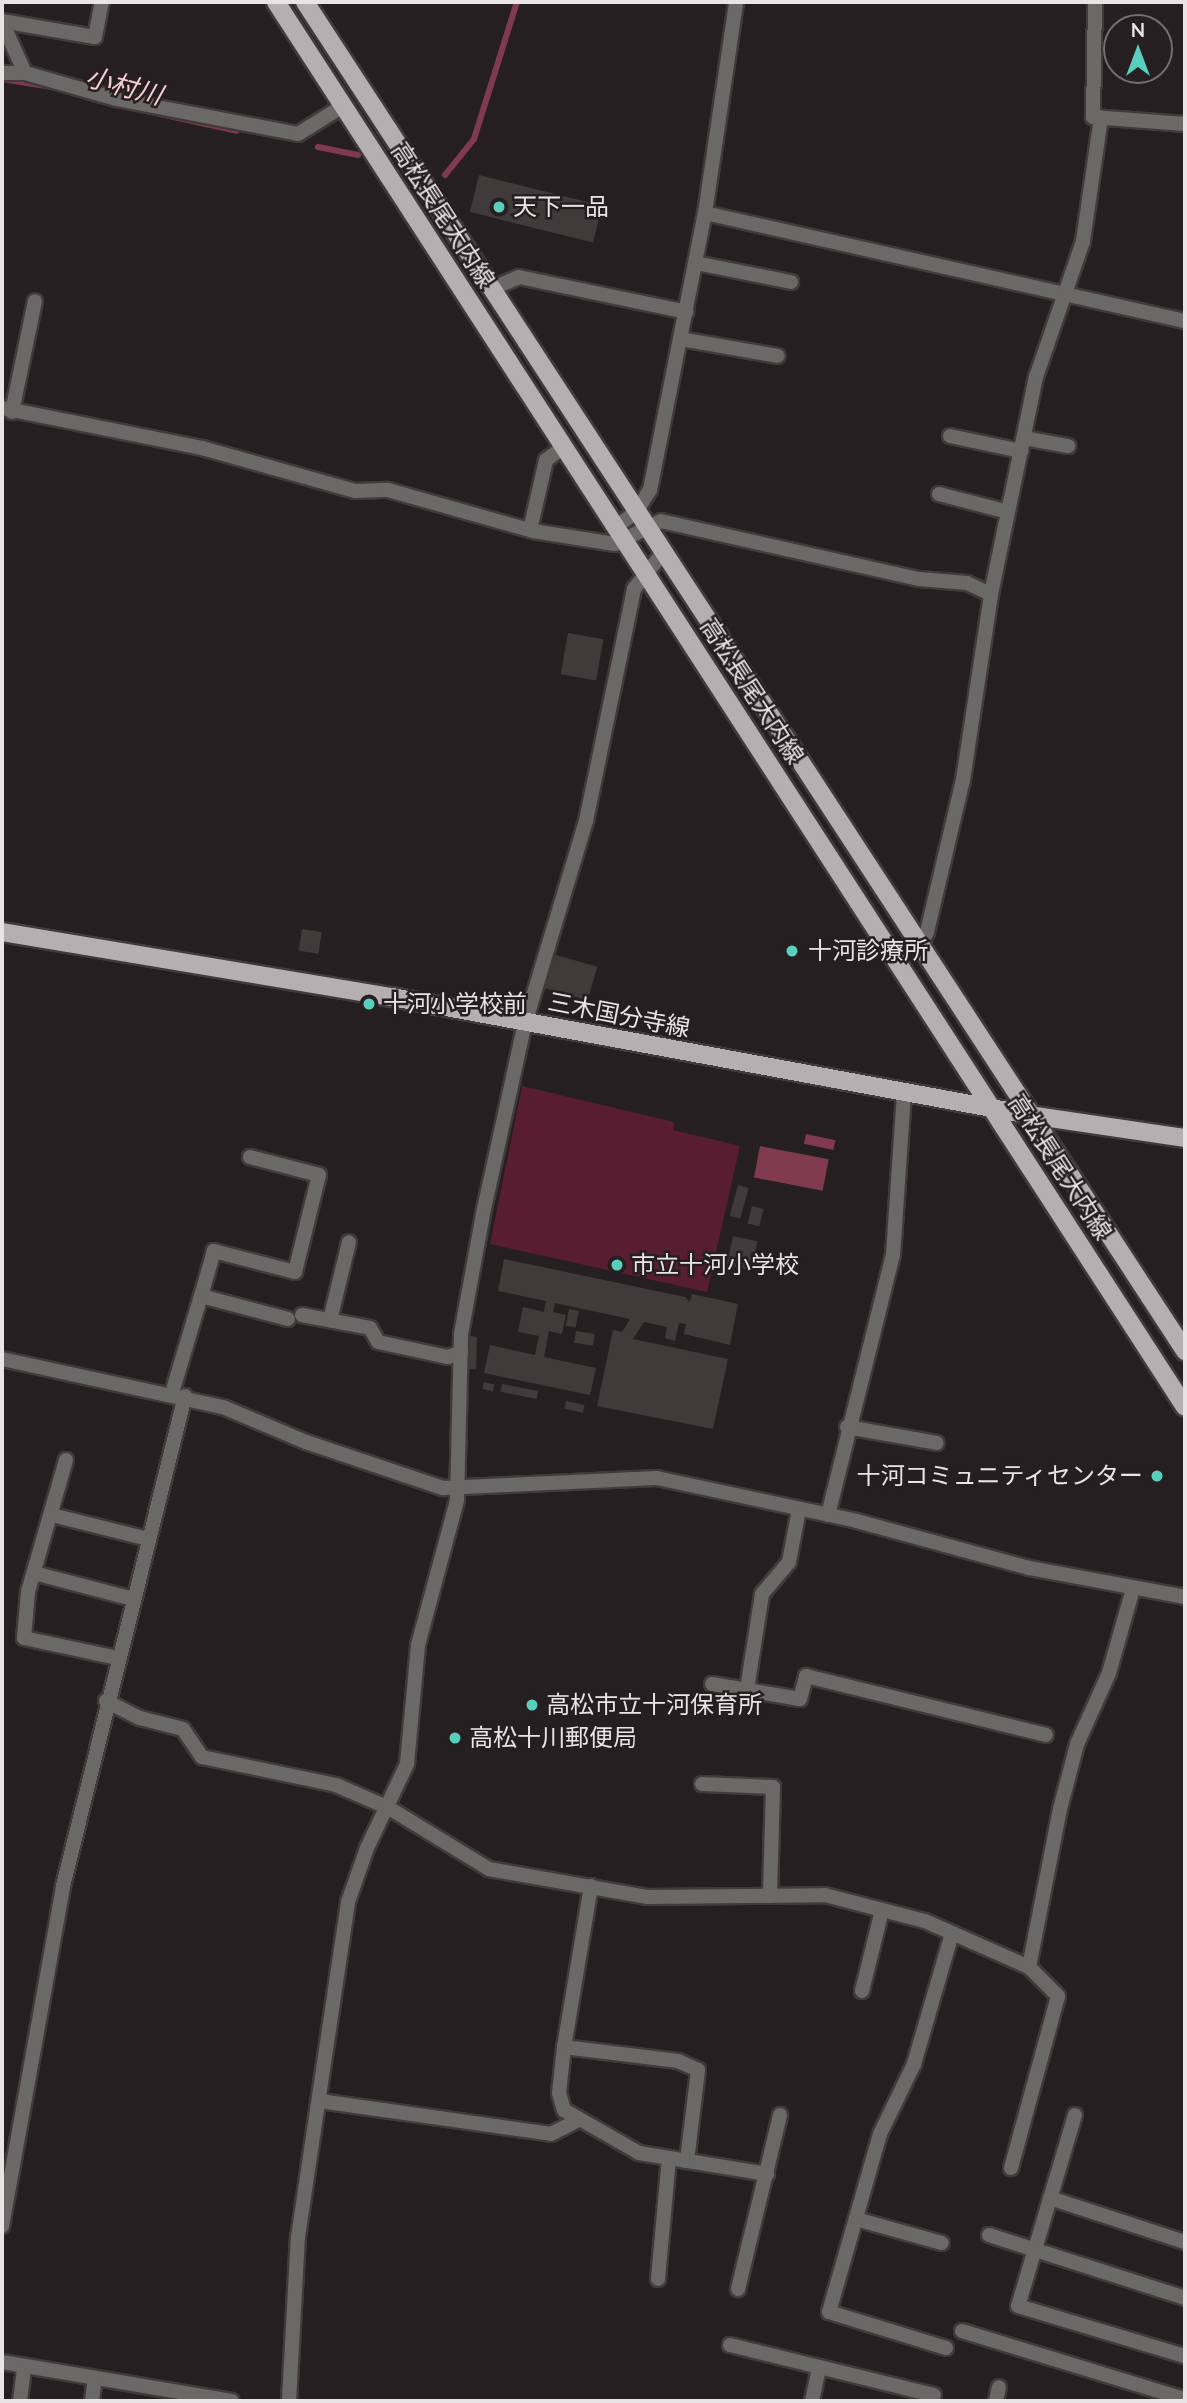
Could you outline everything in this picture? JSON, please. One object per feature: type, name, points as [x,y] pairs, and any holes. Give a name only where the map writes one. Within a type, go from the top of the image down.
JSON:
[{"type":"main road","name":"高松長尾大内線","points":[[276,2],[1185,1407]]},
{"type":"main road","name":"高松長尾大内線","points":[[305,2],[662,554],[1185,1351]]},
{"type":"main road","name":"三木国分寺線","points":[[2,932],[525,1023],[994,1109],[1185,1138]]},
{"type":"street","points":[[2,21],[95,37],[102,2]]},
{"type":"street","points":[[641,519],[650,490],[687,312],[705,213],[736,2]]},
{"type":"street","points":[[1095,2],[1093,117],[1185,124]]},
{"type":"street","points":[[2,21],[25,73]]},
{"type":"street","points":[[2,72],[25,73],[116,99],[298,134],[343,106]]},
{"type":"street","points":[[920,946],[927,932],[963,780],[991,594],[1036,377],[1066,297],[1083,241],[1101,117]]},
{"type":"street","points":[[705,213],[1066,297],[1185,321]]},
{"type":"street","points":[[696,263],[791,282]]},
{"type":"street","points":[[491,289],[519,278],[687,312]]},
{"type":"street","points":[[35,300],[7,410],[201,448],[355,491],[388,489],[530,530],[615,544],[620,531],[641,519],[661,521],[919,579],[967,583],[991,594]]},
{"type":"street","points":[[681,339],[778,356]]},
{"type":"street","points":[[950,436],[1022,445],[1069,446]]},
{"type":"street","points":[[530,530],[546,460],[564,447]]},
{"type":"street","points":[[939,494],[1009,512]]},
{"type":"street","points":[[289,2401],[298,2237],[348,1902],[367,1848],[389,1808],[407,1764],[418,1645],[458,1487],[461,1352],[484,1209],[525,1023],[586,821],[634,589],[645,571],[662,554]]},
{"type":"street","points":[[828,1515],[847,1427],[893,1255],[904,1093]]},
{"type":"street","points":[[2,2226],[63,1885],[106,1701],[148,1539],[201,1296],[214,1251],[295,1272],[319,1175],[250,1157]]},
{"type":"street","points":[[330,1320],[349,1242]]},
{"type":"street","points":[[201,1296],[295,1317],[330,1320],[370,1328],[378,1342],[448,1357],[461,1352]]},
{"type":"street","points":[[2,1359],[179,1395],[443,1488],[657,1478],[828,1515],[1030,1568],[1185,1597]]},
{"type":"street","points":[[847,1427],[937,1443]]},
{"type":"street","points":[[66,1460],[34,1573],[24,1638],[117,1658]]},
{"type":"street","points":[[747,1689],[762,1594],[789,1562],[799,1509]]},
{"type":"street","points":[[52,1515],[148,1539]]},
{"type":"street","points":[[34,1573],[133,1599]]},
{"type":"street","points":[[1029,1967],[1077,1744],[1109,1673],[1133,1589]]},
{"type":"street","points":[[712,1684],[800,1699],[806,1676],[1046,1735]]},
{"type":"street","points":[[106,1701],[140,1718],[183,1729],[201,1757],[336,1786],[389,1808],[489,1869],[647,1897],[825,1895],[882,1909],[952,1933],[1029,1967],[1058,1996],[1011,2168]]},
{"type":"street","points":[[702,1784],[773,1787],[769,1896]]},
{"type":"street","points":[[591,1885],[564,2048],[559,2093],[564,2110],[577,2121],[639,2153],[767,2174]]},
{"type":"street","points":[[862,1991],[882,1909]]},
{"type":"street","points":[[946,2348],[829,2312],[880,2134],[914,2064],[952,1933]]},
{"type":"street","points":[[564,2048],[678,2061],[698,2070],[687,2161]]},
{"type":"street","points":[[320,2101],[551,2134],[577,2121]]},
{"type":"street","points":[[738,2289],[780,2115]]},
{"type":"street","points":[[1075,2115],[1018,2306],[1185,2356]]},
{"type":"street","points":[[658,2279],[669,2158]]},
{"type":"street","points":[[1050,2198],[1185,2242]]},
{"type":"street","points":[[856,2219],[942,2243]]},
{"type":"street","points":[[989,2235],[1185,2298]]},
{"type":"street","points":[[962,2330],[1185,2399]]},
{"type":"street","points":[[730,2345],[934,2395]]},
{"type":"street","points":[[2,2362],[232,2401]]},
{"type":"street","points":[[20,2401],[24,2366]]},
{"type":"street","points":[[811,2401],[819,2367]]},
{"type":"street","points":[[92,2401],[95,2378]]},
{"type":"shaded area","points":[[522,1086],[674,1122],[673,1130],[740,1146],[707,1292],[490,1244]]},
{"type":"shaded area","points":[[806,1134],[835,1140],[833,1150],[804,1144]]},
{"type":"shaded area","points":[[760,1146],[829,1159],[823,1191],[754,1177]]},
{"type":"building","points":[[479,175],[602,206],[593,243],[470,212]]},
{"type":"building","points":[[568,633],[603,639],[596,681],[561,674]]},
{"type":"building","points":[[302,929],[322,932],[318,954],[299,951]]},
{"type":"building","points":[[553,954],[597,967],[588,1000],[543,988]]},
{"type":"building","points":[[738,1185],[749,1188],[740,1219],[730,1216]]},
{"type":"building","points":[[752,1206],[764,1209],[759,1226],[748,1223]]},
{"type":"building","points":[[733,1236],[757,1241],[751,1271],[727,1265]]},
{"type":"building","points":[[504,1259],[685,1297],[690,1302],[692,1294],[738,1304],[730,1345],[684,1334],[686,1324],[679,1323],[675,1341],[665,1338],[667,1327],[644,1322],[633,1339],[728,1359],[713,1429],[597,1406],[613,1330],[622,1332],[630,1319],[555,1303],[553,1312],[566,1315],[562,1334],[549,1331],[544,1357],[596,1368],[590,1395],[484,1373],[490,1345],[535,1355],[539,1336],[518,1332],[523,1307],[544,1312],[546,1301],[498,1291]]},
{"type":"building","points":[[569,1309],[579,1311],[576,1328],[566,1326]]},
{"type":"building","points":[[576,1331],[595,1334],[593,1346],[574,1343]]},
{"type":"building","points":[[470,1336],[477,1337],[476,1369],[468,1369]]},
{"type":"building","points":[[484,1382],[495,1385],[493,1392],[482,1389]]},
{"type":"building","points":[[502,1384],[538,1391],[537,1399],[500,1392]]},
{"type":"building","points":[[566,1401],[585,1405],[583,1413],[564,1409]]},
{"type":"waterway","name":"小村川","points":[[445,175],[474,139],[517,2]]},
{"type":"waterway","name":"小村川","points":[[2,79],[52,87]]},
{"type":"waterway","name":"小村川","points":[[92,99],[237,131]]},
{"type":"waterway","name":"小村川","points":[[318,147],[358,155]]},
{"type":"place","name":"天下一品","points":[[499,207]]},
{"type":"place","name":"十河診療所","points":[[792,951]]},
{"type":"place","name":"十河小学校前","points":[[369,1004]]},
{"type":"place","name":"市立十河小学校","points":[[617,1265]]},
{"type":"place","name":"十河コミュニティセンター","points":[[1157,1476]]},
{"type":"place","name":"高松市立十河保育所","points":[[532,1705]]},
{"type":"place","name":"高松十川郵便局","points":[[455,1738]]}]
